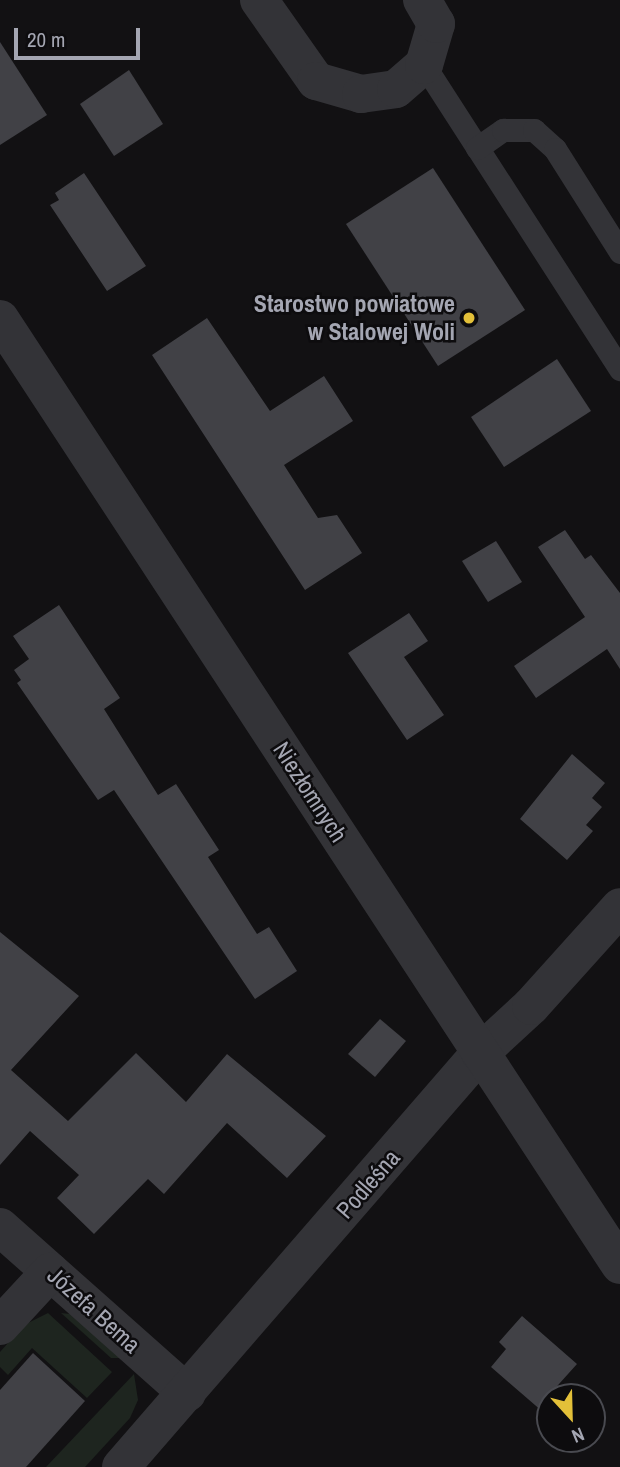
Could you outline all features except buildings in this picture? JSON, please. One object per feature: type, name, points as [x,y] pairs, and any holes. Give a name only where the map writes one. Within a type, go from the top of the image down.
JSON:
[{"type":"street","points":[[258,0],[316,81],[361,94],[396,89],[424,65],[436,24],[422,0]]},
{"type":"street","name":"Niezłomnych","points":[[0,319],[620,1265]]},
{"type":"street","name":"Podleśna","points":[[121,1467],[480,1053],[531,1006],[620,907]]},
{"type":"street","name":"Józefa Bema","points":[[0,1227],[187,1393]]},
{"type":"street","points":[[0,1326],[50,1272]]},
{"type":"lane","points":[[424,65],[620,369]]},
{"type":"lane","points":[[477,148],[503,130],[534,130],[555,149],[620,251]]},
{"type":"shaded area","points":[[48,1313],[112,1372],[87,1398],[32,1348],[8,1375],[0,1367],[0,1352],[24,1325]]},
{"type":"shaded area","points":[[61,1313],[70,1314],[123,1358],[111,1358]]},
{"type":"shaded area","points":[[134,1374],[138,1400],[130,1418],[85,1467],[46,1467]]},
{"type":"place","name":"Starostwo powiatowe w Stalowej Woli","points":[[469,318]]}]
